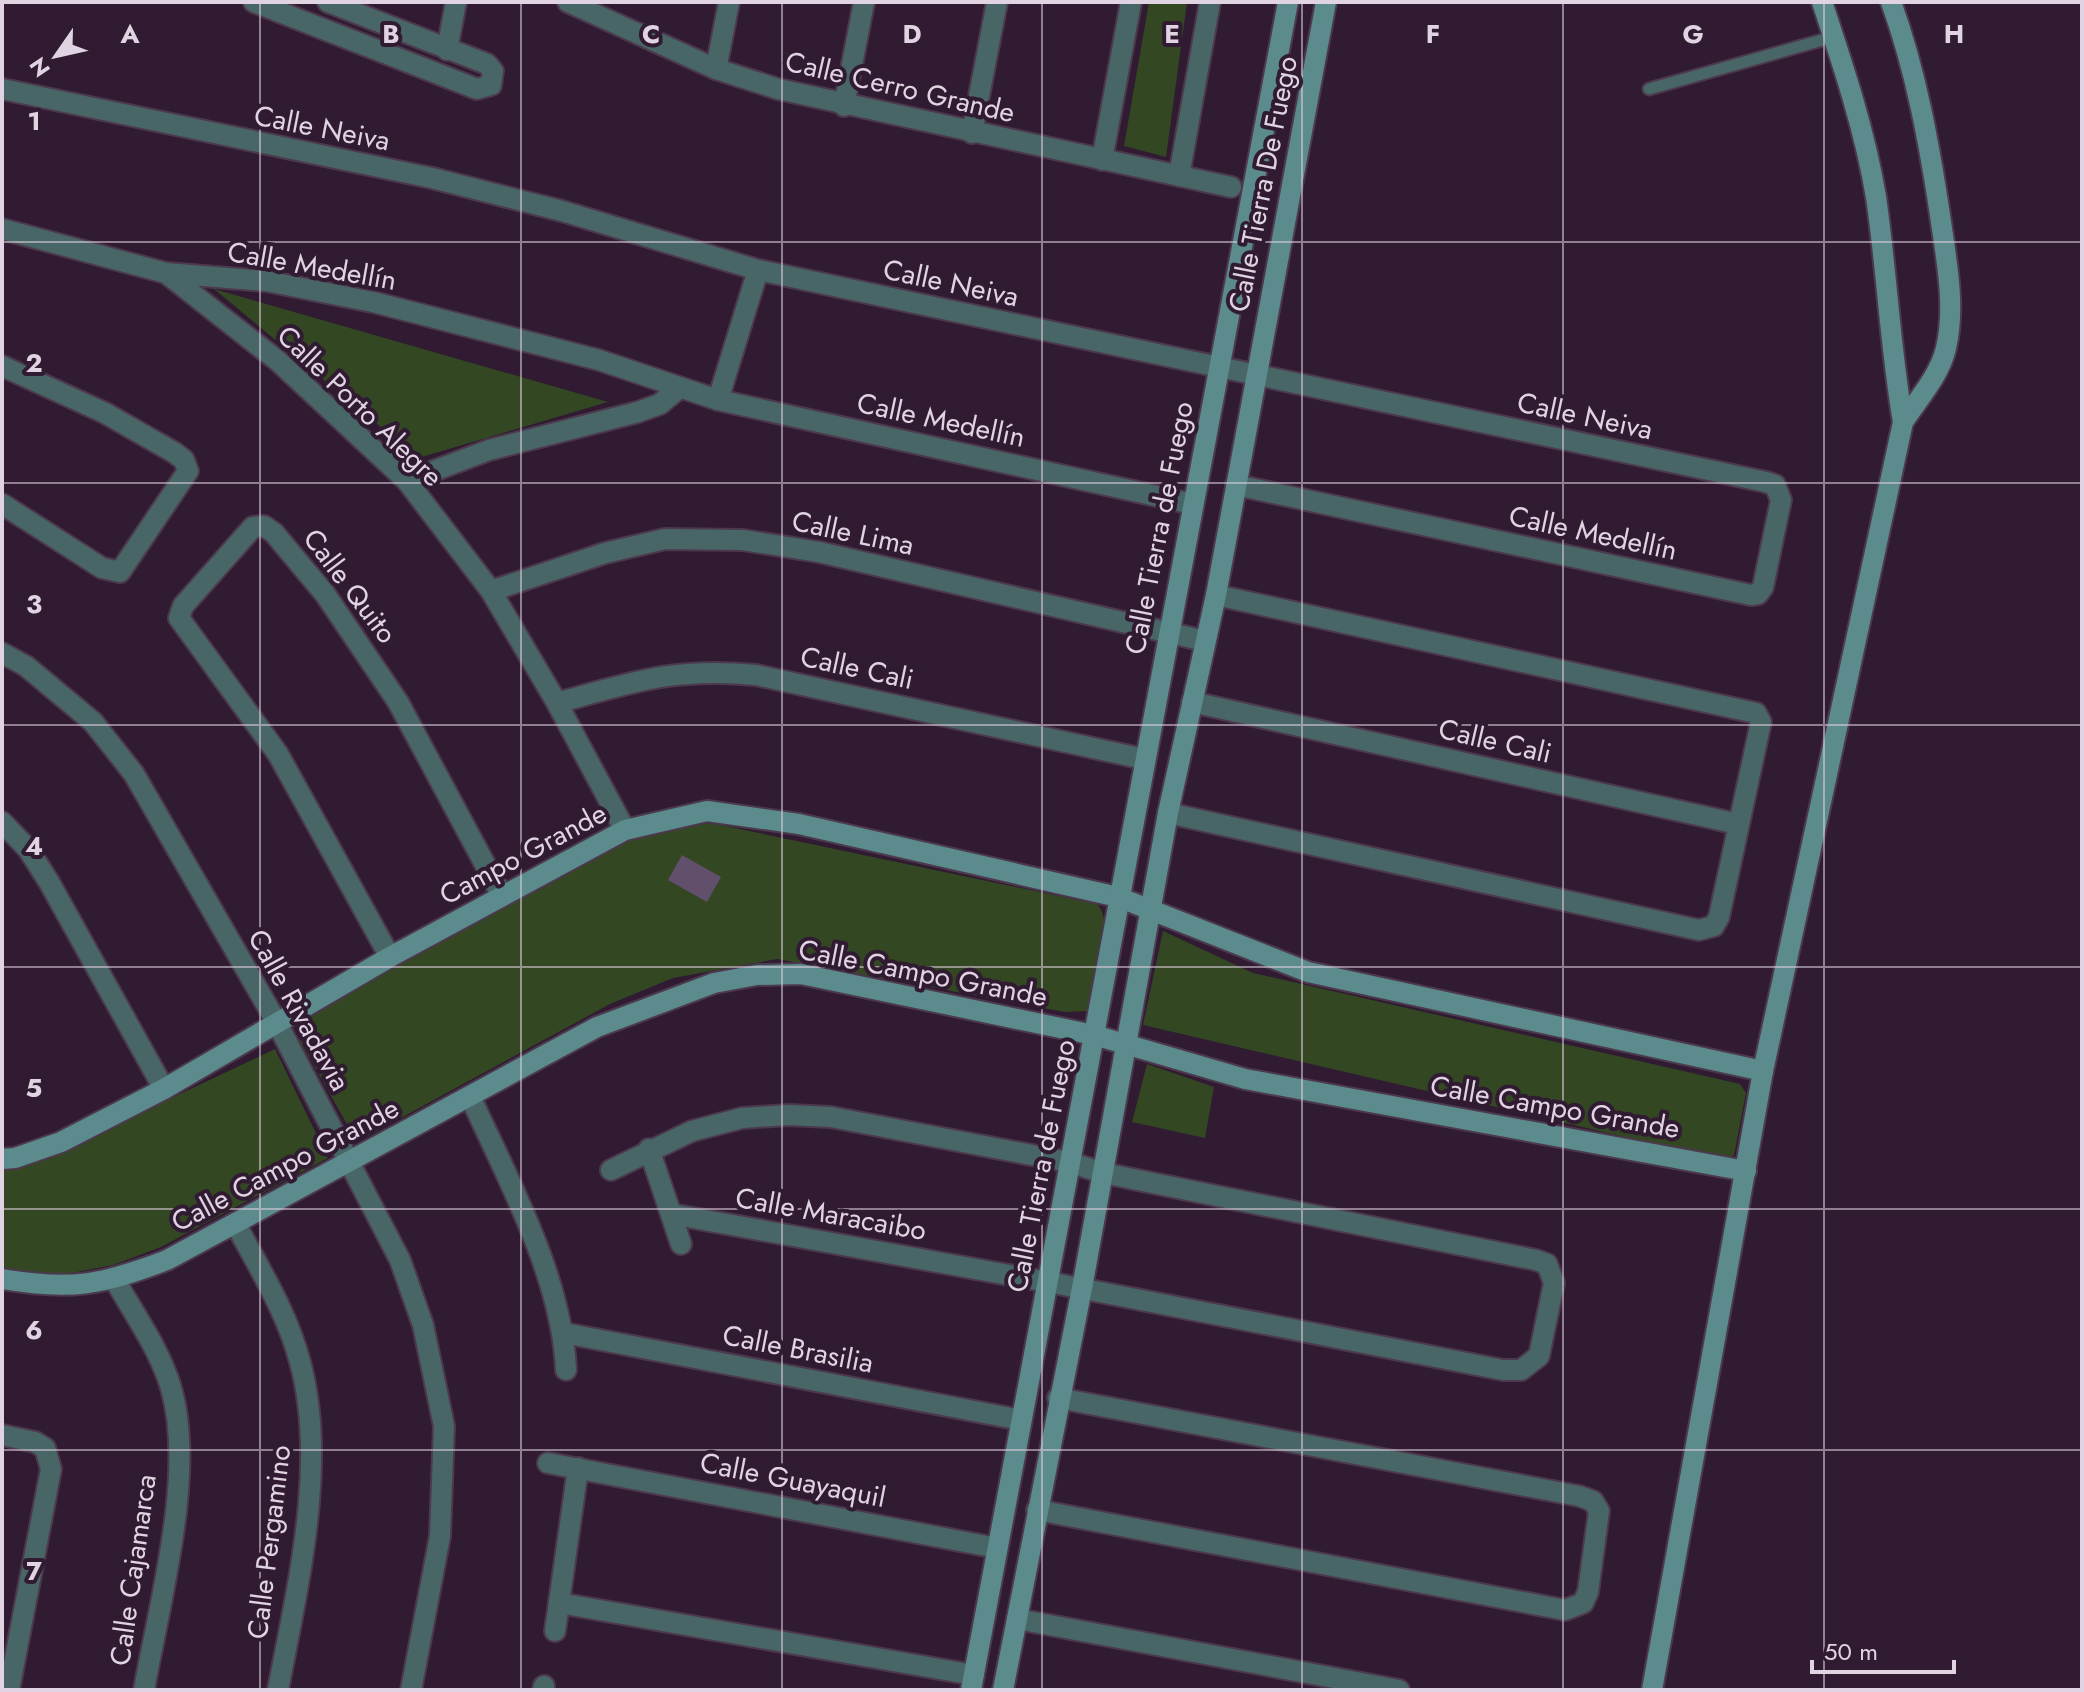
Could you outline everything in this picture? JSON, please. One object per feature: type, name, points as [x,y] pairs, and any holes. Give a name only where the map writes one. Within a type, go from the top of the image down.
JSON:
[{"type":"street","points":[[254,2],[477,89],[488,88],[494,77],[487,64],[328,2]]},
{"type":"street","points":[[447,50],[456,2]]},
{"type":"street","points":[[716,69],[729,2]]},
{"type":"street","points":[[844,106],[864,2]]},
{"type":"street","points":[[972,133],[997,2]]},
{"type":"street","points":[[1102,160],[1131,2]]},
{"type":"street","points":[[1179,176],[1210,2]]},
{"type":"street","name":"Calle Tierra De Fuego","points":[[1218,368],[1288,2]]},
{"type":"street","name":"Calle Tierra De Fuego","points":[[1255,376],[1326,2]]},
{"type":"street","points":[[1822,2],[1875,195],[1891,353],[1903,422]]},
{"type":"street","points":[[1652,1690],[1763,1071],[1903,422],[1936,373],[1946,350],[1950,315],[1946,252],[1931,156],[1918,94],[1891,2]]},
{"type":"street","name":"Calle Cerro Grande","points":[[582,4],[716,69],[844,106],[1231,187]]},
{"type":"street","name":"Calle Neiva","points":[[2,89],[432,178],[562,211],[758,270],[1775,485],[1781,500],[1763,587],[1758,594],[1751,595]]},
{"type":"street","name":"Calle Porto Alegre","points":[[2,229],[166,273],[278,361],[407,481],[491,591],[557,703],[625,830]]},
{"type":"street","points":[[718,400],[758,270]]},
{"type":"street","name":"Calle Medellín","points":[[166,273],[266,281],[373,302],[599,360],[718,400],[1193,504]]},
{"type":"street","points":[[2,366],[105,413],[175,453],[184,460],[188,471],[120,572],[102,568],[33,520],[2,504]]},
{"type":"street","name":"Calle Tierra de Fuego","points":[[973,1682],[1218,368]]},
{"type":"street","points":[[1003,1690],[1082,1288],[1168,813],[1216,595],[1255,376]]},
{"type":"street","points":[[407,481],[489,450],[638,412],[660,404],[678,389]]},
{"type":"street","name":"Calle Medellín","points":[[1236,485],[1751,595]]},
{"type":"street","name":"Calle Quito","points":[[390,957],[278,754],[179,618],[183,606],[253,527],[264,526],[274,533],[363,647],[398,702],[502,896]]},
{"type":"street","name":"Calle Lima","points":[[491,591],[605,553],[665,539],[743,540],[819,552],[1205,641]]},
{"type":"street","points":[[1168,813],[1706,930],[1719,917],[1761,722],[1756,713],[1216,595]]},
{"type":"street","name":"Calle Rivadavia","points":[[2,653],[26,666],[93,722],[134,774],[277,1023],[400,1260],[423,1325],[444,1426],[440,1536],[411,1690]]},
{"type":"street","name":"Calle Cali","points":[[557,703],[659,674],[716,671],[756,675],[1144,759]]},
{"type":"street","name":"Calle Cali","points":[[1192,702],[1738,824]]},
{"type":"street","name":"Campo Grande","points":[[2,1159],[15,1158],[61,1142],[164,1089],[390,957],[625,830],[707,811],[749,815],[1118,897]]},
{"type":"street","points":[[2,822],[28,849],[49,882],[164,1089]]},
{"type":"street","points":[[1118,897],[1150,907],[1308,972],[1763,1071]]},
{"type":"street","name":"Calle Campo Grande","points":[[2,1279],[47,1286],[81,1286],[115,1280],[167,1260],[597,1027],[651,1004],[714,983],[757,975],[801,974],[837,981],[1094,1035],[1127,1043],[1171,1060],[1245,1079],[1746,1171]]},
{"type":"street","points":[[470,1096],[527,1221],[564,1333],[566,1370]]},
{"type":"street","points":[[611,1170],[649,1149],[692,1131],[742,1118],[789,1115],[831,1117],[1069,1162]]},
{"type":"street","points":[[649,1149],[681,1244]]},
{"type":"street","name":"Calle Maracaibo","points":[[671,1214],[1082,1288],[1503,1370],[1521,1370],[1539,1356],[1554,1283],[1547,1264],[1103,1173],[1069,1162]]},
{"type":"street","name":"Calle Pergamino","points":[[235,1223],[279,1304],[292,1336],[301,1362],[310,1426],[310,1477],[296,1593],[278,1690]]},
{"type":"street","name":"Calle Cajamarca","points":[[115,1280],[159,1359],[175,1407],[175,1514],[144,1690]]},
{"type":"street","name":"Calle Brasilia","points":[[564,1333],[1021,1420]]},
{"type":"street","points":[[1037,1510],[1565,1610],[1583,1603],[1588,1592],[1599,1511],[1593,1501],[1058,1398]]},
{"type":"street","points":[[2,1435],[35,1442],[45,1448],[51,1469],[9,1690]]},
{"type":"street","name":"Calle Guayaquil","points":[[548,1463],[997,1548]]},
{"type":"street","points":[[555,1631],[578,1468]]},
{"type":"street","points":[[559,1603],[973,1682]]},
{"type":"street","points":[[1017,1619],[1399,1690]]},
{"type":"lane","points":[[1649,89],[1833,37]]},
{"type":"green space","points":[[1149,2],[1187,2],[1166,157],[1124,146]]},
{"type":"green space","points":[[214,289],[608,402],[418,458]]},
{"type":"green space","points":[[711,823],[1097,904],[1103,913],[1104,940],[1087,1011],[1065,1012],[777,959],[673,978],[610,1004],[366,1137],[353,1135],[300,1041],[295,1024],[301,1018],[626,841],[660,830]]},
{"type":"green space","points":[[1163,931],[1253,973],[1740,1084],[1746,1093],[1734,1155],[1724,1160],[1143,1025]]},
{"type":"green space","points":[[275,1049],[328,1158],[161,1247],[113,1265],[51,1277],[2,1267],[2,1167],[32,1164]]},
{"type":"green space","points":[[1147,1064],[1214,1087],[1205,1138],[1132,1122]]},
{"type":"building","points":[[682,855],[721,877],[707,902],[668,880]]}]
